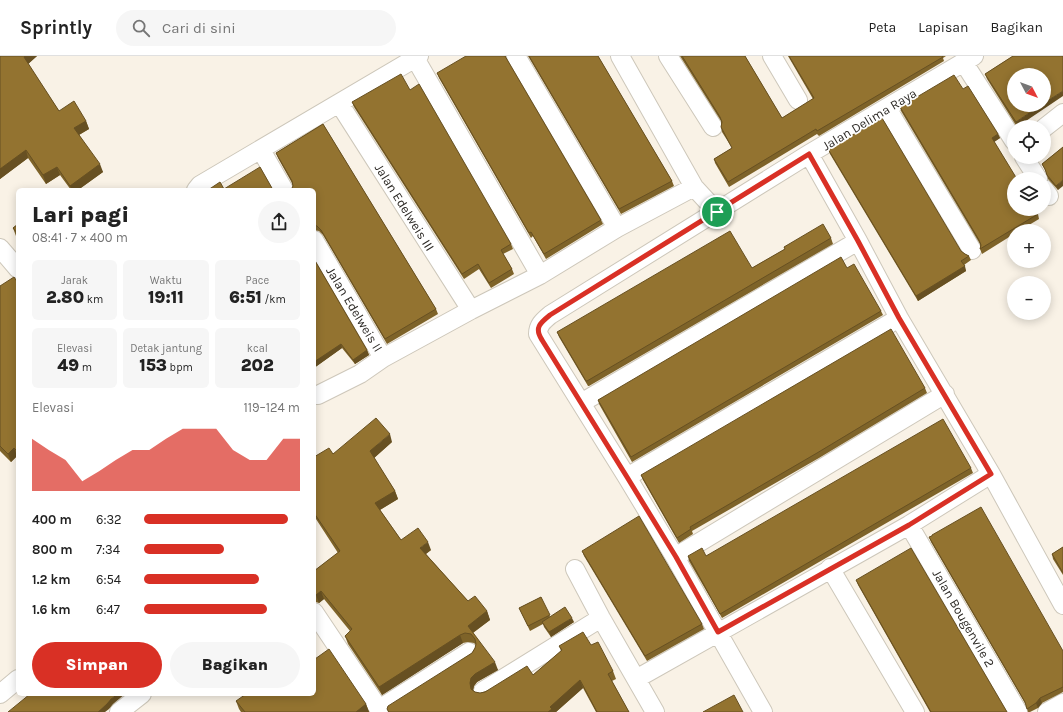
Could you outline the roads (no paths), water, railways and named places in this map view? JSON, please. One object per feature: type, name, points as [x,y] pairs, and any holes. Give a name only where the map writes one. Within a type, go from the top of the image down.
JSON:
[{"type":"street","points":[[516,56],[617,228]]},
{"type":"street","points":[[620,56],[694,187],[717,212]]},
{"type":"street","points":[[668,56],[713,127]]},
{"type":"street","points":[[772,56],[798,100]]},
{"type":"street","points":[[198,188],[200,185],[417,57],[540,275]]},
{"type":"street","points":[[969,59],[1007,128]]},
{"type":"street","name":"Jalan Delima Raya","points":[[763,712],[676,557],[538,334],[538,328],[541,322],[550,315],[809,154],[969,59]]},
{"type":"street","name":"Jalan Edelweis III","points":[[339,103],[470,310]]},
{"type":"street","points":[[887,108],[972,250]]},
{"type":"street","points":[[1051,122],[1063,113]]},
{"type":"street","points":[[261,150],[283,188]]},
{"type":"street","points":[[809,154],[899,318],[991,474],[1063,605]]},
{"type":"street","points":[[316,395],[360,374],[383,358],[470,310],[540,275],[617,228],[694,187]]},
{"type":"street","points":[[581,403],[858,241]]},
{"type":"street","name":"Jalan Edelweis II","points":[[316,243],[383,358]]},
{"type":"street","points":[[627,477],[899,318]]},
{"type":"street","points":[[676,557],[945,394]]},
{"type":"street","points":[[636,679],[830,568],[909,525],[991,474]]},
{"type":"street","name":"Jalan Bougenvile 2","points":[[909,525],[1018,712]]},
{"type":"street","points":[[830,568],[915,712]]},
{"type":"street","points":[[575,569],[601,618],[655,712]]},
{"type":"street","points":[[316,615],[380,710],[469,652]]},
{"type":"street","points":[[483,690],[601,618]]},
{"type":"street","points":[[0,694],[16,681]]},
{"type":"street","points":[[120,712],[140,696]]},
{"type":"street","points":[[1047,712],[1063,703]]}]
